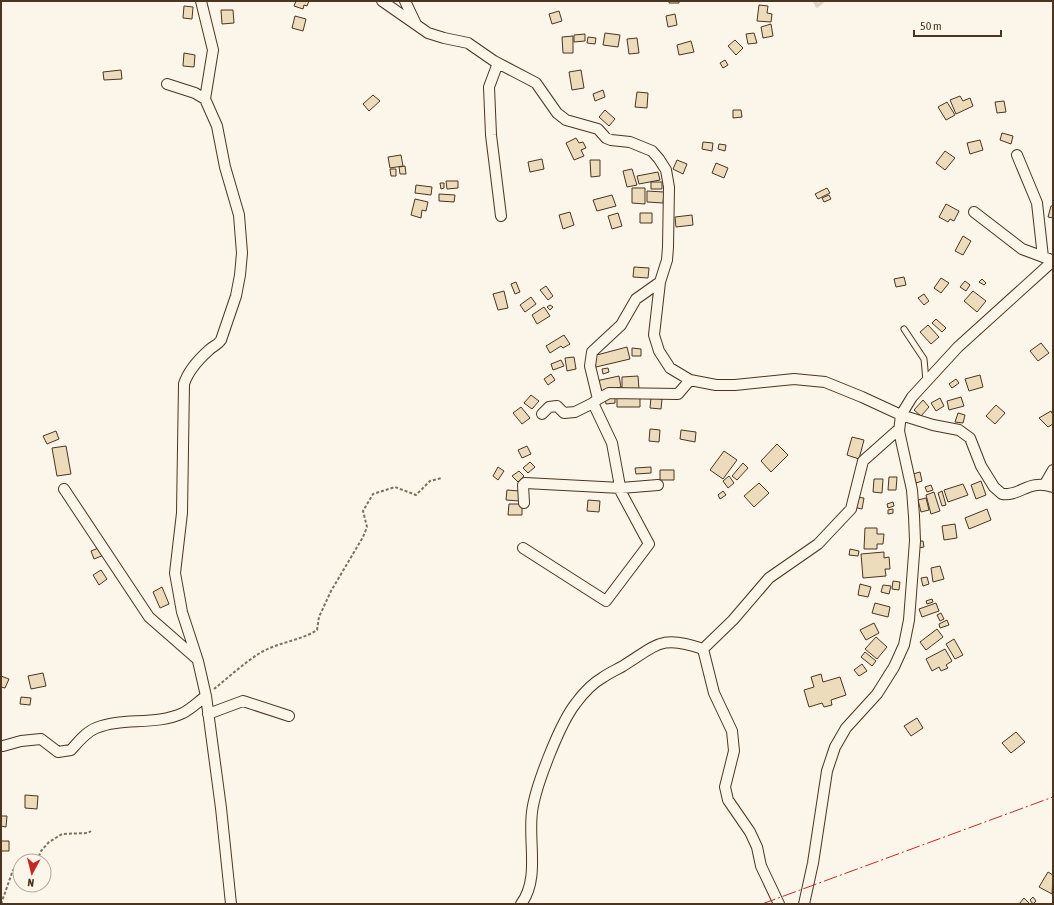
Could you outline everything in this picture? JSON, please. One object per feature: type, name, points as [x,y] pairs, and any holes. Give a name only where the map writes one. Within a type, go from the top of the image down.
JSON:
[{"type":"street","points":[[201,1],[212,50],[205,99],[217,126],[225,167],[239,214],[242,253],[236,296],[221,340],[218,345],[210,349],[187,374],[184,384],[182,513],[175,573],[182,612],[198,661],[206,696],[221,808],[231,904]]},
{"type":"street","points":[[382,1],[428,33],[468,43],[498,63],[536,83],[557,113],[566,120],[598,129],[606,138],[611,140],[630,142],[652,151],[659,159],[666,170],[669,187],[668,247],[667,260],[660,282],[654,335],[659,351],[670,368],[690,380],[716,385],[735,385],[794,379],[825,382],[901,415],[933,425],[954,428],[967,434],[981,466],[994,487],[1002,494],[1010,494],[1036,484],[1049,485],[1053,470]]},
{"type":"street","points":[[405,1],[416,24]]},
{"type":"street","points":[[498,63],[488,87],[491,135],[501,216]]},
{"type":"street","points":[[167,84],[195,93],[205,99]]},
{"type":"street","points":[[1017,155],[1037,203],[1050,260]]},
{"type":"street","points":[[974,212],[1022,249],[1050,260]]},
{"type":"street","points":[[804,904],[813,863],[827,771],[835,748],[846,728],[877,694],[894,667],[904,645],[909,620],[915,540],[912,490],[899,429],[901,415],[912,397],[958,347],[1050,260]]},
{"type":"street","points":[[523,548],[606,601],[649,544],[621,488],[612,443],[595,401],[590,366],[592,352],[621,325],[636,299],[660,282]]},
{"type":"street","points":[[542,414],[550,407],[557,406],[564,412],[576,412],[609,393],[678,394],[690,380]]},
{"type":"street","points":[[703,649],[733,620],[769,578],[818,544],[851,509],[863,461],[899,429]]},
{"type":"street","points":[[524,503],[523,485],[525,483],[621,488],[658,484]]},
{"type":"street","points":[[64,489],[149,618],[198,661]]},
{"type":"street","points":[[521,904],[528,895],[531,878],[532,812],[556,741],[576,703],[601,678],[662,642],[685,642],[703,649]]},
{"type":"street","points":[[703,649],[714,693],[732,731],[734,751],[726,787],[728,800],[750,832],[757,848],[761,866],[779,904]]},
{"type":"street","points":[[2,746],[21,741],[41,739],[58,752],[71,750],[81,738],[95,728],[124,722],[149,722],[184,713],[206,696]]},
{"type":"street","points":[[208,714],[243,701],[289,716]]},
{"type":"lane","points":[[904,329],[924,359],[926,382]]},
{"type":"path","points":[[206,696],[261,652],[291,641],[306,638],[317,630],[319,617],[331,591],[363,537],[367,527],[363,511],[373,494],[396,487],[416,495],[430,482],[442,478]]},
{"type":"path","points":[[40,853],[49,842],[62,834],[88,833],[92,830]]},
{"type":"path","points":[[1,904],[12,873]]},
{"type":"building","points":[[296,1],[309,1],[307,6],[304,5],[303,9],[294,6]]},
{"type":"building","points":[[669,1],[679,1],[679,3],[669,3]]},
{"type":"building","points":[[759,5],[768,6],[767,13],[772,14],[771,22],[757,21]]},
{"type":"building","points":[[184,6],[193,7],[192,19],[183,18]]},
{"type":"building","points":[[221,10],[233,10],[234,23],[222,24]]},
{"type":"building","points":[[559,11],[562,21],[552,24],[549,14]]},
{"type":"building","points":[[675,14],[677,25],[668,27],[666,16]]},
{"type":"building","points":[[295,16],[306,19],[303,31],[292,28]]},
{"type":"building","points":[[771,24],[773,36],[763,38],[761,27]]},
{"type":"building","points":[[605,33],[620,35],[618,47],[603,45]]},
{"type":"building","points":[[754,33],[757,43],[748,44],[746,34]]},
{"type":"building","points":[[585,34],[585,41],[574,42],[574,35]]},
{"type":"building","points":[[573,36],[573,53],[563,53],[562,37]]},
{"type":"building","points":[[588,37],[596,38],[595,44],[587,43]]},
{"type":"building","points":[[637,38],[639,53],[629,54],[627,39]]},
{"type":"building","points":[[735,40],[743,48],[736,55],[728,46]]},
{"type":"building","points":[[691,41],[694,52],[679,55],[677,45]]},
{"type":"building","points":[[184,53],[195,55],[194,67],[183,66]]},
{"type":"building","points":[[725,60],[728,65],[723,68],[720,63]]},
{"type":"building","points":[[121,70],[122,79],[104,80],[103,72]]},
{"type":"building","points":[[581,70],[584,88],[572,90],[569,72]]},
{"type":"building","points":[[603,90],[605,97],[595,101],[593,94]]},
{"type":"building","points":[[637,92],[648,93],[647,108],[635,107]]},
{"type":"building","points":[[373,95],[380,101],[369,111],[363,104]]},
{"type":"building","points":[[960,96],[963,101],[970,98],[973,106],[956,114],[950,100]]},
{"type":"building","points":[[1004,101],[1006,112],[997,113],[995,102]]},
{"type":"building","points":[[947,102],[955,115],[946,120],[938,107]]},
{"type":"building","points":[[605,110],[615,119],[609,126],[599,117]]},
{"type":"building","points":[[733,110],[741,110],[742,117],[733,118]]},
{"type":"building","points":[[1002,133],[1013,136],[1011,144],[1000,140]]},
{"type":"building","points":[[576,138],[579,143],[583,142],[586,148],[581,150],[584,156],[574,160],[566,143]]},
{"type":"building","points":[[980,140],[983,150],[970,154],[967,143]]},
{"type":"building","points":[[703,142],[713,143],[712,151],[702,149]]},
{"type":"building","points":[[719,144],[726,145],[725,151],[718,149]]},
{"type":"building","points":[[945,151],[955,158],[945,170],[936,163]]},
{"type":"building","points":[[401,155],[403,166],[390,168],[388,157]]},
{"type":"building","points":[[542,159],[544,169],[530,172],[528,162]]},
{"type":"building","points":[[590,160],[600,160],[600,176],[591,177]]},
{"type":"building","points":[[677,160],[687,164],[683,174],[673,169]]},
{"type":"building","points":[[716,163],[728,168],[724,178],[712,173]]},
{"type":"building","points":[[405,166],[406,174],[400,174],[399,167]]},
{"type":"building","points":[[390,169],[396,169],[396,176],[391,176]]},
{"type":"building","points":[[632,169],[637,185],[627,187],[623,171]]},
{"type":"building","points":[[658,172],[660,180],[639,184],[637,176]]},
{"type":"building","points":[[446,181],[458,181],[458,188],[447,189]]},
{"type":"building","points":[[651,182],[662,182],[662,189],[651,189]]},
{"type":"building","points":[[440,183],[444,183],[444,188],[441,189]]},
{"type":"building","points":[[416,185],[432,187],[431,195],[415,193]]},
{"type":"building","points":[[632,188],[645,188],[645,204],[632,203]]},
{"type":"building","points":[[827,188],[830,193],[818,199],[815,194]]},
{"type":"building","points":[[647,191],[664,192],[663,203],[647,202]]},
{"type":"building","points":[[439,194],[455,195],[454,202],[439,201]]},
{"type":"building","points":[[612,195],[616,206],[597,211],[593,200]]},
{"type":"building","points":[[829,195],[831,199],[824,202],[822,198]]},
{"type":"building","points":[[415,199],[428,202],[426,211],[422,210],[421,218],[411,215]]},
{"type":"building","points":[[946,204],[959,211],[954,221],[950,219],[948,222],[939,217]]},
{"type":"building","points":[[1051,206],[1053,206],[1053,218],[1048,217]]},
{"type":"building","points":[[570,212],[574,225],[563,229],[559,215]]},
{"type":"building","points":[[618,213],[622,226],[612,229],[608,216]]},
{"type":"building","points":[[640,213],[652,213],[652,223],[640,223]]},
{"type":"building","points":[[692,215],[693,225],[676,227],[675,217]]},
{"type":"building","points":[[963,236],[971,241],[963,255],[955,251]]},
{"type":"building","points":[[634,267],[649,268],[648,278],[633,277]]},
{"type":"building","points":[[904,277],[906,285],[896,287],[894,279]]},
{"type":"building","points":[[941,278],[949,283],[941,293],[934,288]]},
{"type":"building","points":[[982,279],[986,283],[984,285],[979,282]]},
{"type":"building","points":[[965,281],[970,285],[966,291],[960,287]]},
{"type":"building","points":[[516,282],[520,292],[515,294],[511,284]]},
{"type":"building","points":[[546,286],[553,296],[548,300],[540,290]]},
{"type":"building","points":[[504,291],[508,308],[498,310],[493,294]]},
{"type":"building","points":[[973,291],[986,301],[977,312],[964,301]]},
{"type":"building","points":[[924,294],[929,301],[924,305],[918,298]]},
{"type":"building","points":[[531,297],[536,304],[525,312],[520,305]]},
{"type":"building","points":[[550,305],[553,307],[550,310],[547,307]]},
{"type":"building","points":[[544,307],[550,316],[537,324],[532,315]]},
{"type":"building","points":[[936,319],[946,328],[942,332],[932,323]]},
{"type":"building","points":[[928,325],[939,337],[931,344],[920,332]]},
{"type":"building","points":[[564,335],[570,344],[563,348],[561,346],[550,353],[546,346]]},
{"type":"building","points":[[1041,343],[1049,353],[1038,361],[1030,351]]},
{"type":"building","points":[[627,347],[630,359],[596,367],[593,356]]},
{"type":"building","points":[[632,348],[641,349],[641,356],[632,356]]},
{"type":"building","points":[[574,357],[576,369],[567,371],[565,358]]},
{"type":"building","points":[[561,360],[564,366],[553,370],[551,364]]},
{"type":"building","points":[[608,368],[609,372],[603,374],[602,369]]},
{"type":"building","points":[[551,374],[555,380],[548,385],[544,379]]},
{"type":"building","points":[[980,375],[983,387],[969,391],[965,379]]},
{"type":"building","points":[[619,376],[621,387],[598,392],[596,381]]},
{"type":"building","points":[[638,376],[639,389],[622,390],[622,377]]},
{"type":"building","points":[[956,379],[959,383],[952,388],[949,384]]},
{"type":"building","points":[[617,394],[640,394],[640,407],[617,407]]},
{"type":"building","points":[[531,395],[539,401],[532,409],[524,403]]},
{"type":"building","points":[[615,396],[615,403],[606,404],[605,398]]},
{"type":"building","points":[[651,397],[662,399],[661,409],[650,408]]},
{"type":"building","points":[[961,397],[964,406],[949,410],[947,401]]},
{"type":"building","points":[[940,398],[944,406],[936,411],[931,403]]},
{"type":"building","points":[[923,400],[929,407],[921,416],[914,410]]},
{"type":"building","points":[[996,405],[1005,413],[995,424],[986,416]]},
{"type":"building","points":[[521,407],[530,418],[522,424],[513,413]]},
{"type":"building","points":[[1051,411],[1053,415],[1053,424],[1048,427],[1039,418]]},
{"type":"building","points":[[958,413],[965,415],[963,423],[955,422]]},
{"type":"building","points":[[650,429],[660,430],[659,442],[649,441]]},
{"type":"building","points":[[681,430],[696,432],[695,442],[680,439]]},
{"type":"building","points":[[56,431],[59,439],[47,444],[43,436]]},
{"type":"building","points":[[852,437],[864,440],[859,459],[847,455]]},
{"type":"building","points":[[777,444],[788,455],[771,472],[761,461]]},
{"type":"building","points":[[66,446],[71,474],[57,476],[52,448]]},
{"type":"building","points":[[527,446],[531,454],[522,458],[518,450]]},
{"type":"building","points":[[724,451],[737,460],[723,479],[710,470]]},
{"type":"building","points":[[530,462],[535,467],[528,473],[523,468]]},
{"type":"building","points":[[743,463],[748,468],[737,480],[732,476]]},
{"type":"building","points":[[498,467],[504,471],[498,480],[493,476]]},
{"type":"building","points":[[651,467],[651,473],[636,474],[635,468]]},
{"type":"building","points":[[660,470],[674,470],[674,480],[660,480]]},
{"type":"building","points":[[519,471],[524,476],[518,482],[512,476]]},
{"type":"building","points":[[920,472],[922,481],[916,483],[913,474]]},
{"type":"building","points":[[729,476],[734,483],[728,488],[723,481]]},
{"type":"building","points":[[889,477],[897,477],[896,490],[888,490]]},
{"type":"building","points":[[874,479],[883,479],[882,493],[873,492]]},
{"type":"building","points":[[981,481],[986,495],[976,499],[971,485]]},
{"type":"building","points":[[759,483],[769,493],[754,507],[744,496]]},
{"type":"building","points":[[963,484],[968,495],[948,502],[944,490]]},
{"type":"building","points":[[931,485],[933,490],[927,492],[925,487]]},
{"type":"building","points":[[507,490],[520,491],[519,501],[506,500]]},
{"type":"building","points":[[723,491],[726,495],[720,499],[718,495]]},
{"type":"building","points":[[942,491],[946,505],[942,506],[938,493]]},
{"type":"building","points":[[934,492],[940,511],[931,514],[926,495]]},
{"type":"building","points":[[855,497],[864,498],[862,509],[853,507]]},
{"type":"building","points":[[926,498],[929,510],[921,512],[918,500]]},
{"type":"building","points":[[588,500],[600,501],[599,512],[587,511]]},
{"type":"building","points":[[893,502],[894,506],[888,508],[887,504]]},
{"type":"building","points":[[509,504],[522,504],[522,515],[508,515]]},
{"type":"building","points":[[893,509],[893,513],[888,514],[888,510]]},
{"type":"building","points":[[987,509],[991,520],[969,529],[965,518]]},
{"type":"building","points":[[955,524],[957,538],[944,540],[942,526]]},
{"type":"building","points":[[865,528],[877,528],[877,534],[884,534],[883,544],[877,544],[877,549],[864,549]]},
{"type":"building","points":[[916,541],[923,541],[924,547],[917,548]]},
{"type":"building","points":[[101,547],[104,555],[94,559],[91,551]]},
{"type":"building","points":[[850,549],[859,551],[858,556],[849,555]]},
{"type":"building","points":[[884,552],[884,558],[889,557],[890,569],[885,569],[886,576],[863,578],[861,554]]},
{"type":"building","points":[[940,566],[944,579],[933,582],[931,568]]},
{"type":"building","points":[[101,570],[107,579],[99,585],[93,575]]},
{"type":"building","points":[[927,577],[929,584],[923,586],[921,578]]},
{"type":"building","points":[[893,581],[900,582],[899,590],[892,589]]},
{"type":"building","points":[[860,584],[871,587],[868,597],[858,595]]},
{"type":"building","points":[[883,585],[891,586],[889,594],[881,592]]},
{"type":"building","points":[[162,587],[169,604],[160,608],[153,592]]},
{"type":"building","points":[[932,599],[933,602],[927,604],[926,601]]},
{"type":"building","points":[[875,603],[890,607],[888,617],[872,613]]},
{"type":"building","points":[[936,603],[939,611],[922,617],[919,609]]},
{"type":"building","points":[[941,613],[944,619],[940,621],[937,615]]},
{"type":"building","points":[[947,620],[949,625],[940,628],[939,624]]},
{"type":"building","points":[[874,623],[879,633],[866,640],[860,630]]},
{"type":"building","points":[[937,629],[943,637],[926,650],[920,642]]},
{"type":"building","points":[[876,637],[887,647],[877,659],[865,649]]},
{"type":"building","points":[[954,639],[963,655],[955,659],[946,644]]},
{"type":"building","points":[[945,649],[952,661],[946,665],[948,668],[941,671],[939,667],[932,671],[926,659]]},
{"type":"building","points":[[865,652],[876,661],[872,666],[861,657]]},
{"type":"building","points":[[862,664],[867,671],[859,676],[854,670]]},
{"type":"building","points":[[43,673],[46,686],[31,689],[28,676]]},
{"type":"building","points":[[821,674],[823,682],[840,677],[846,695],[831,700],[832,705],[824,707],[822,703],[809,707],[804,690],[814,687],[811,677]]},
{"type":"building","points":[[1,676],[9,679],[5,688],[1,687]]},
{"type":"building","points":[[21,697],[31,698],[30,705],[20,704]]},
{"type":"building","points":[[917,718],[923,728],[911,736],[904,726]]},
{"type":"building","points":[[1016,732],[1025,742],[1011,753],[1002,743]]},
{"type":"building","points":[[25,795],[38,796],[37,809],[25,808]]},
{"type":"building","points":[[1,816],[7,816],[6,827],[1,826]]},
{"type":"building","points":[[1,841],[9,841],[9,851],[1,851]]},
{"type":"building","points":[[1048,872],[1053,875],[1052,894],[1039,887]]},
{"type":"building","points":[[1033,897],[1036,901],[1033,904],[1030,900]]},
{"type":"building","points":[[1024,898],[1030,904],[1019,904]]},
{"type":"waterway","points":[[815,1],[817,6],[823,1]]},
{"type":"power","points":[[762,904],[1053,797]]}]
